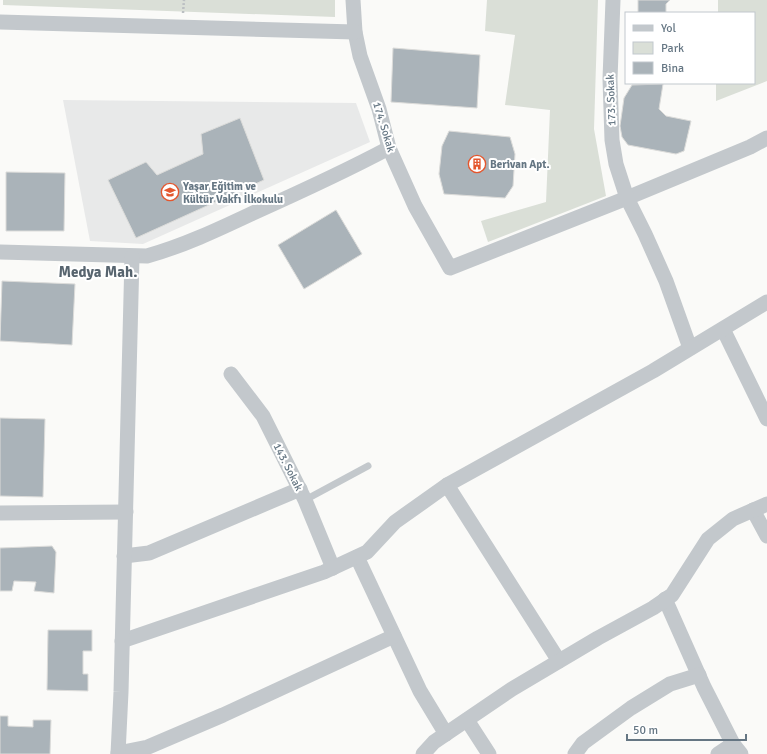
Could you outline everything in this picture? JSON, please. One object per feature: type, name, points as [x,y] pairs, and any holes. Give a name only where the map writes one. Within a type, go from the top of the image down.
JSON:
[{"type":"street","name":"174. Sokak","points":[[353,0],[355,32],[360,56],[379,109],[389,148],[415,206],[450,268],[627,198]]},
{"type":"street","name":"173. Sokak","points":[[613,0],[610,79],[612,140],[616,164],[627,198],[666,281],[690,348]]},
{"type":"street","points":[[0,22],[355,32]]},
{"type":"street","points":[[627,198],[750,147],[767,138]]},
{"type":"street","points":[[0,252],[132,257],[147,256],[169,250],[340,174],[389,148]]},
{"type":"street","points":[[132,257],[118,754],[148,747],[394,636]]},
{"type":"street","points":[[122,641],[333,568],[367,552],[395,522],[447,485],[653,371],[767,302]]},
{"type":"street","points":[[722,329],[767,419]]},
{"type":"street","name":"143. Sokak","points":[[231,374],[263,416],[302,495],[333,568]]},
{"type":"street","points":[[447,485],[559,661]]},
{"type":"street","points":[[124,556],[149,553],[302,495]]},
{"type":"street","points":[[423,754],[434,742],[512,689],[653,608],[672,595],[708,540],[733,519],[767,504]]},
{"type":"street","points":[[753,510],[767,536]]},
{"type":"street","points":[[0,513],[126,512]]},
{"type":"street","points":[[357,557],[420,691],[446,734]]},
{"type":"street","points":[[665,599],[699,676],[737,749],[718,754]]},
{"type":"street","points":[[575,754],[583,743],[631,708],[670,684],[699,676]]},
{"type":"street","points":[[467,720],[490,754]]},
{"type":"lane","points":[[302,495],[368,466]]},
{"type":"shaded area","name":"Yaşar Eğitim ve Kültür Vakfı İlkokulu","points":[[63,100],[356,103],[370,142],[143,244],[90,241]]},
{"type":"green space","points":[[3,0],[335,0],[335,17],[3,5]]},
{"type":"green space","points":[[487,0],[598,0],[594,129],[606,196],[488,242],[481,221],[546,202],[550,110],[505,105],[515,35],[485,31]]},
{"type":"green space","points":[[718,0],[767,0],[767,81],[716,101],[716,84],[755,84],[755,12],[718,12]]},
{"type":"building","points":[[638,0],[670,0],[666,4],[666,12],[638,12]]},
{"type":"building","points":[[393,48],[480,55],[477,108],[391,102]]},
{"type":"building","points":[[663,84],[659,109],[666,116],[691,121],[684,151],[676,154],[628,145],[622,137],[620,126],[624,98],[632,85]]},
{"type":"building","points":[[240,118],[264,180],[136,238],[108,180],[146,162],[157,175],[203,154],[201,134]]},
{"type":"building","name":"Berivan Apt.","points":[[449,131],[510,137],[515,154],[513,186],[505,198],[444,194],[439,174],[442,146]]},
{"type":"building","points":[[6,172],[65,173],[64,231],[6,231]]},
{"type":"building","points":[[336,210],[362,254],[304,289],[278,245]]},
{"type":"building","points":[[2,281],[75,284],[72,345],[0,341]]},
{"type":"building","points":[[0,418],[45,419],[43,497],[0,496]]},
{"type":"building","points":[[52,546],[56,552],[54,593],[34,591],[36,582],[14,581],[12,591],[0,591],[0,548]]},
{"type":"building","points":[[48,630],[92,630],[92,651],[83,651],[83,674],[88,674],[88,691],[47,690]]},
{"type":"building","points":[[0,716],[8,716],[8,726],[33,727],[33,720],[51,720],[50,754],[0,754]]},
{"type":"place","name":"Berivan Apt.","points":[[477,164]]},
{"type":"place","name":"Yaşar Eğitim ve Kültür Vakfı İlkokulu","points":[[170,192]]},
{"type":"district","name":"Medya Mah.","points":[[98,272]]}]
